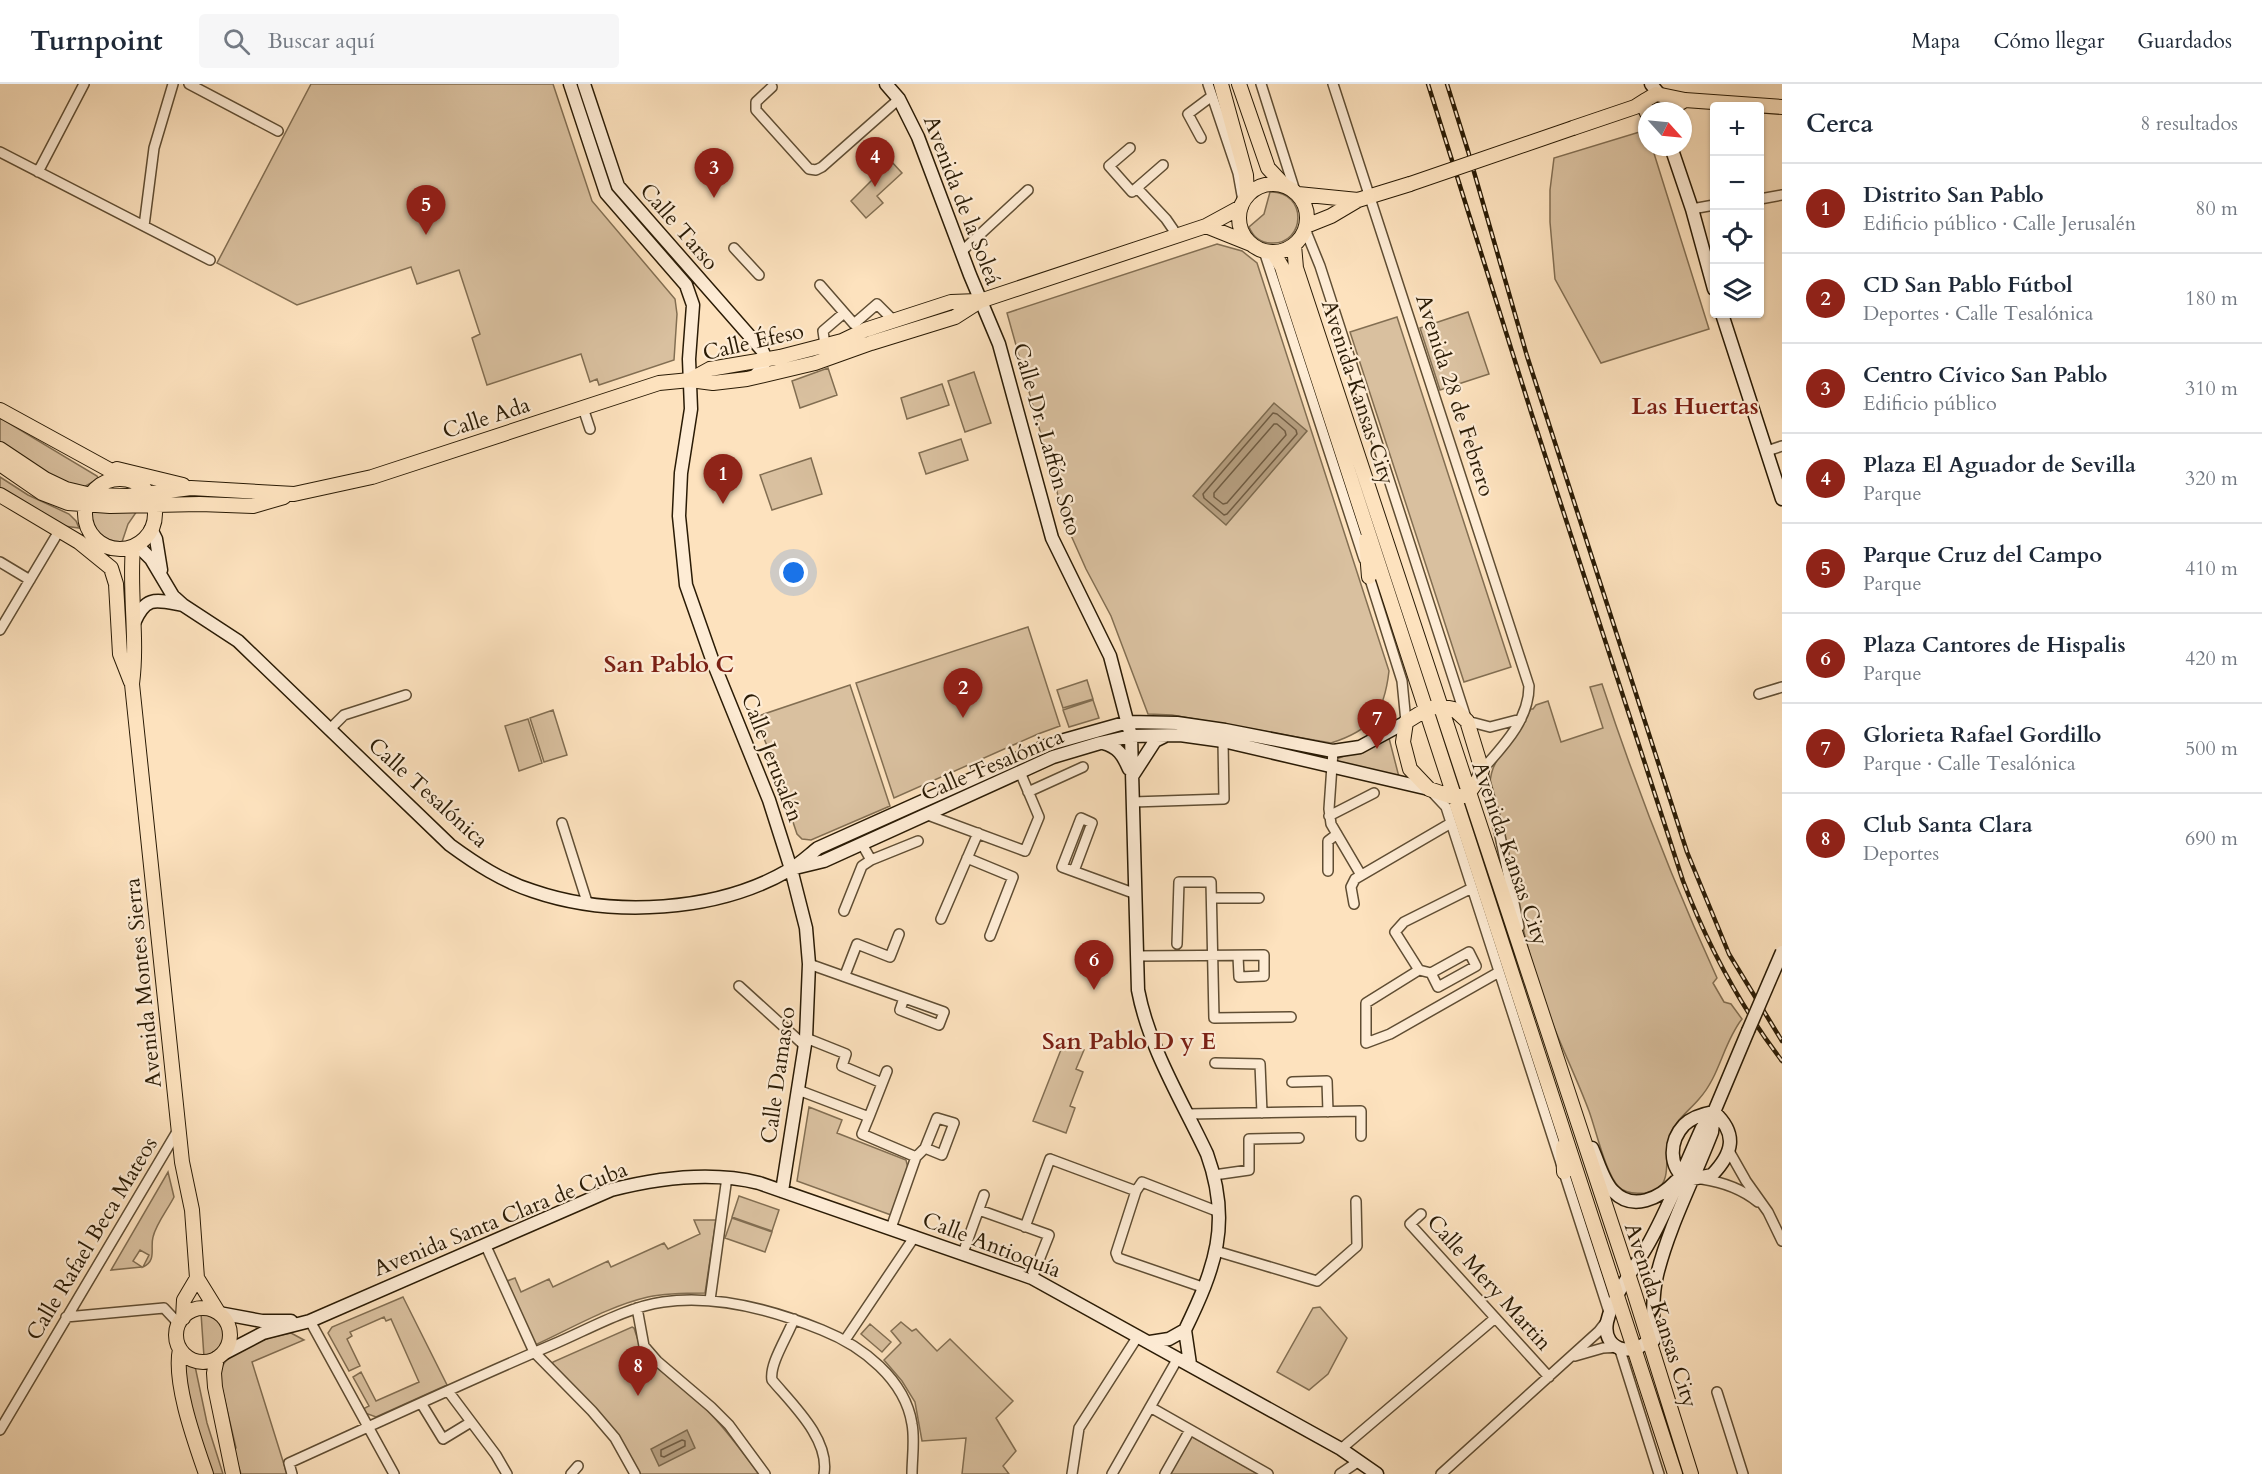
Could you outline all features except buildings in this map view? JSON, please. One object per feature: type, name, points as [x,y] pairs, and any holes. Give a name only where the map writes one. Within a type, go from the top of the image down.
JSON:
[{"type":"main road","points":[[1221,84],[1246,175],[1240,225],[1244,236],[1263,249]]},
{"type":"main road","points":[[1239,84],[1268,168],[1292,190],[1306,209],[1306,227]]},
{"type":"main road","points":[[1650,99],[1668,102]]},
{"type":"main road","points":[[1206,226],[1263,249],[1284,250],[1294,245],[1306,227],[1365,198],[1573,128],[1650,99],[1782,107]]},
{"type":"main road","points":[[1244,201],[1261,186],[1269,183],[1292,190],[1365,198]]},
{"type":"main road","name":"Calle Éfeso","points":[[690,380],[713,383],[754,377],[815,363],[956,317],[980,301],[1206,226],[1244,201]]},
{"type":"main road","name":"Avenida Kansas City","points":[[1294,245],[1296,268],[1462,796],[1562,1130],[1618,1294],[1675,1474]]},
{"type":"main road","name":"Avenida Kansas City","points":[[1263,249],[1282,267],[1363,514],[1433,708]]},
{"type":"main road","name":"Calle Éfeso","points":[[690,380],[710,369],[842,341],[951,302],[980,301]]},
{"type":"main road","name":"Calle Ada","points":[[88,499],[110,507],[188,504],[253,506],[294,494],[372,477],[659,383],[690,380]]},
{"type":"main road","points":[[0,410],[138,484],[147,492],[154,506],[152,529],[146,538],[135,546],[116,549],[92,534],[68,503],[42,493],[0,464]]},
{"type":"main road","points":[[0,449],[45,479],[88,499]]},
{"type":"main road","points":[[101,463],[191,488]]},
{"type":"main road","points":[[92,534],[84,512],[88,499],[99,485],[117,479],[128,480]]},
{"type":"main road","name":"Calle Ada","points":[[88,499],[191,488],[294,494]]},
{"type":"main road","points":[[0,495],[104,561]]},
{"type":"main road","points":[[68,503],[88,499]]},
{"type":"main road","points":[[1363,514],[1369,577]]},
{"type":"main road","points":[[59,531],[92,534]]},
{"type":"main road","name":"Avenida Montes Sierra","points":[[92,534],[104,561],[111,568],[116,579],[120,654],[132,684]]},
{"type":"main road","name":"Avenida Montes Sierra","points":[[135,546],[135,655],[132,684],[182,1162],[192,1210],[197,1278],[218,1313]]},
{"type":"main road","points":[[1433,708],[1454,709],[1467,721],[1482,770],[1478,780],[1462,796],[1429,789],[1410,769],[1405,757],[1403,742],[1406,722],[1433,708]]},
{"type":"main road","name":"Avenida Kansas City","points":[[1462,796],[1530,977],[1628,1275],[1651,1337],[1657,1365],[1691,1474]]},
{"type":"main road","points":[[1562,1130],[1564,1172]]},
{"type":"main road","points":[[197,1278],[184,1300],[176,1335],[180,1349],[178,1359],[185,1404],[206,1474]]},
{"type":"main road","points":[[181,1321],[196,1309],[204,1308],[218,1313],[228,1324],[229,1344],[219,1357],[214,1373],[233,1474]]},
{"type":"main road","points":[[180,1349],[199,1362],[219,1357]]},
{"type":"street","points":[[38,172],[84,84]]},
{"type":"street","points":[[144,226],[154,148],[173,84]]},
{"type":"street","points":[[189,84],[278,131]]},
{"type":"street","name":"Calle Tarso","points":[[570,84],[606,193],[686,285],[693,305],[689,358],[690,380]]},
{"type":"street","name":"Avenida de la Soleá","points":[[886,84],[899,99],[920,142],[980,301]]},
{"type":"street","points":[[1209,84],[1238,173],[1244,201]]},
{"type":"street","points":[[1261,84],[1292,190]]},
{"type":"street","name":"Avenida 28 de Febrero","points":[[1333,84],[1365,198],[1529,686],[1529,702],[1521,719],[1482,770]]},
{"type":"street","name":"Calle Tarso","points":[[588,86],[618,186],[713,297],[762,350],[765,359]]},
{"type":"street","points":[[772,87],[756,102],[756,110],[809,169],[816,170],[899,99]]},
{"type":"street","points":[[1201,138],[1188,114],[1212,96]]},
{"type":"street","points":[[1130,148],[1109,166],[1132,192],[1163,165]]},
{"type":"street","points":[[0,152],[210,260]]},
{"type":"street","points":[[1674,156],[1710,274]]},
{"type":"street","points":[[1137,188],[1166,219],[1177,235]]},
{"type":"street","points":[[961,252],[1028,190]]},
{"type":"street","points":[[1764,198],[1782,195]]},
{"type":"street","points":[[1692,209],[1710,206]]},
{"type":"street","name":"Avenida Kansas City","points":[[1306,227],[1467,721]]},
{"type":"street","points":[[734,248],[759,275]]},
{"type":"street","points":[[1263,249],[1402,681],[1406,722]]},
{"type":"street","points":[[820,285],[854,324],[877,304],[894,321]]},
{"type":"street","points":[[693,305],[702,295],[707,294],[713,297]]},
{"type":"street","name":"Calle Dr. Laffón Soto","points":[[980,301],[999,344],[1052,538],[1110,656],[1128,722]]},
{"type":"street","points":[[825,345],[823,331],[844,313]]},
{"type":"street","points":[[1723,318],[1782,499]]},
{"type":"street","points":[[754,377],[762,368],[765,359]]},
{"type":"street","name":"Calle Jerusalén","points":[[690,380],[691,409],[681,474],[679,516],[686,585],[712,662],[766,791],[791,869],[806,928],[809,964]]},
{"type":"street","points":[[583,408],[590,429]]},
{"type":"street","points":[[1767,451],[1782,446]]},
{"type":"street","points":[[152,529],[156,539],[163,580]]},
{"type":"street","points":[[0,630],[59,531]]},
{"type":"street","name":"Calle Tesalónica","points":[[135,546],[151,559],[173,596],[238,641],[432,829],[475,863],[502,879],[532,891],[588,905],[639,908],[692,903],[757,886],[791,869],[818,848],[1050,744],[1128,722],[1178,723],[1331,766],[1429,789]]},
{"type":"street","points":[[0,562],[30,580]]},
{"type":"street","points":[[134,624],[140,609],[153,601],[183,605]]},
{"type":"street","points":[[1759,694],[1782,687]]},
{"type":"street","points":[[329,730],[344,715],[406,695]]},
{"type":"street","points":[[1467,721],[1490,727],[1521,719]]},
{"type":"street","points":[[1128,722],[1131,736],[1138,990],[1150,1037],[1188,1114],[1214,1174],[1219,1199],[1216,1251],[1205,1288],[1185,1330],[1190,1364]]},
{"type":"street","name":"Calle Tesalónica","points":[[791,869],[824,861],[1053,756],[1100,742],[1131,736],[1224,735],[1333,751],[1360,747],[1406,722]]},
{"type":"street","points":[[1132,776],[1155,741],[1167,735]]},
{"type":"street","points":[[1133,802],[1224,799],[1224,735]]},
{"type":"street","points":[[1100,742],[1116,746],[1124,757],[1132,776]]},
{"type":"street","points":[[1333,751],[1329,816],[1361,875]]},
{"type":"street","points":[[1028,792],[1083,767]]},
{"type":"street","points":[[1482,770],[1498,831],[1530,977]]},
{"type":"street","points":[[928,815],[1025,851],[1039,817],[1020,772]]},
{"type":"street","name":"Avenida Kansas City","points":[[1429,789],[1446,807],[1606,1299],[1609,1318]]},
{"type":"street","points":[[1329,816],[1374,793]]},
{"type":"street","points":[[1074,871],[1092,823],[1081,818],[1062,867],[1136,894]]},
{"type":"street","points":[[562,823],[588,905]]},
{"type":"street","points":[[1354,904],[1351,887],[1355,879],[1451,823]]},
{"type":"street","points":[[941,919],[978,833]]},
{"type":"street","points":[[1328,870],[1328,841],[1337,834]]},
{"type":"street","points":[[844,911],[862,866],[871,860],[918,841]]},
{"type":"street","points":[[862,844],[871,860]]},
{"type":"street","points":[[967,858],[1013,877],[990,936]]},
{"type":"street","points":[[1177,944],[1179,882],[1211,882],[1214,1018],[1291,1017]]},
{"type":"street","points":[[1438,987],[1476,966],[1468,952],[1431,973],[1419,970],[1395,932],[1404,922],[1472,888]]},
{"type":"street","points":[[1212,898],[1259,898]]},
{"type":"street","points":[[845,975],[857,944],[890,957],[898,934]]},
{"type":"street","points":[[1441,1474],[1573,1357],[1609,1318],[1628,1275],[1651,1240],[1702,1128],[1714,1112],[1782,952]]},
{"type":"street","points":[[1137,956],[1238,956]]},
{"type":"street","points":[[809,964],[904,998]]},
{"type":"street","name":"Calle Damasco","points":[[782,1191],[806,1042],[809,964]]},
{"type":"street","points":[[1419,970],[1366,1003],[1366,1043],[1390,1034],[1499,972]]},
{"type":"street","points":[[1431,973],[1444,1002]]},
{"type":"street","points":[[739,986],[806,1042],[846,1054],[842,1066],[882,1083]]},
{"type":"street","points":[[1215,1063],[1260,1064],[1262,1113]]},
{"type":"street","points":[[886,1071],[862,1134],[916,1157]]},
{"type":"street","points":[[1292,1082],[1326,1081],[1328,1112]]},
{"type":"street","points":[[798,1090],[869,1117]]},
{"type":"street","points":[[1571,1105],[1612,1190],[1623,1199],[1651,1200],[1668,1189],[1681,1175]]},
{"type":"street","points":[[1188,1114],[1361,1112],[1362,1136]]},
{"type":"street","points":[[1714,1112],[1726,1122],[1730,1142],[1729,1151],[1723,1164],[1713,1175],[1687,1180],[1674,1165],[1672,1152],[1676,1138],[1684,1124],[1699,1115],[1714,1112]]},
{"type":"street","points":[[1573,1357],[1603,1348],[1619,1347],[1636,1350],[1651,1337],[1657,1276],[1666,1245],[1698,1179],[1712,1132],[1714,1112]]},
{"type":"street","name":"Calle Rafael Beca Mateos","points":[[1,1427],[179,1129]]},
{"type":"street","points":[[1214,1174],[1249,1170],[1249,1140],[1299,1138]]},
{"type":"street","points":[[891,1228],[916,1157],[925,1148]]},
{"type":"street","points":[[1729,1151],[1746,1181],[1768,1212],[1782,1241]]},
{"type":"street","points":[[1025,1227],[1050,1159],[1136,1191]]},
{"type":"street","points":[[710,1300],[728,1177]]},
{"type":"street","name":"Avenida Santa Clara de Cuba","points":[[219,1357],[263,1333],[310,1321],[611,1190],[645,1181],[728,1177],[782,1191]]},
{"type":"street","points":[[1698,1179],[1718,1181],[1739,1190],[1755,1199],[1768,1212]]},
{"type":"street","points":[[1205,1288],[1118,1258],[1116,1253],[1136,1191],[1142,1182],[1219,1212]]},
{"type":"street","name":"Calle Antioquía","points":[[782,1191],[1032,1278],[1341,1449],[1377,1474]]},
{"type":"street","points":[[963,1253],[984,1195]]},
{"type":"street","points":[[1216,1251],[1317,1281],[1357,1246],[1356,1201]]},
{"type":"street","points":[[979,1210],[1049,1236],[1032,1278]]},
{"type":"street","name":"Calle Mery Martin","points":[[1421,1214],[1410,1224],[1549,1377]]},
{"type":"street","points":[[845,1340],[915,1236]]},
{"type":"street","points":[[485,1244],[534,1352],[615,1438],[635,1474]]},
{"type":"street","points":[[292,1474],[288,1463],[637,1308],[662,1302],[710,1300],[794,1319],[845,1340],[878,1365],[896,1384],[907,1403],[913,1425],[912,1474]]},
{"type":"street","points":[[66,1317],[164,1308],[181,1321]]},
{"type":"street","points":[[637,1308],[644,1346],[657,1361],[729,1425],[765,1474]]},
{"type":"street","name":"Avenida Santa Clara de Cuba","points":[[218,1313],[262,1321],[310,1321]]},
{"type":"street","points":[[1341,1449],[1494,1318]]},
{"type":"street","points":[[1609,1318],[1608,1335],[1619,1347],[1659,1474]]},
{"type":"street","points":[[794,1319],[788,1337],[772,1367],[771,1380],[811,1426],[821,1451],[824,1474]]},
{"type":"street","points":[[310,1321],[394,1474]]},
{"type":"street","points":[[1072,1474],[1079,1428],[1144,1339],[1169,1339],[1185,1330]]},
{"type":"street","points":[[1112,1474],[1178,1358]]},
{"type":"street","points":[[448,1391],[496,1455],[507,1474]]},
{"type":"street","points":[[1717,1392],[1743,1474]]},
{"type":"street","points":[[420,1403],[443,1439],[471,1422]]},
{"type":"street","points":[[1150,1407],[1268,1474]]},
{"type":"street","points":[[1165,1474],[1190,1430]]},
{"type":"street","points":[[1340,1474],[1359,1461]]},
{"type":"street","points":[[571,1474],[578,1466]]},
{"type":"shaded area","points":[[311,84],[553,84],[592,201],[675,299],[677,314],[674,360],[599,385],[597,379],[590,382],[581,354],[487,385],[472,338],[480,334],[459,270],[417,284],[411,267],[297,305],[217,263]]},
{"type":"shaded area","points":[[1638,132],[1638,156],[1655,156],[1709,329],[1601,363],[1555,279],[1550,222],[1550,190],[1554,158]]},
{"type":"shaded area","points":[[891,161],[902,173],[877,196],[883,203],[866,218],[851,201]]},
{"type":"shaded area","points":[[1270,192],[1282,194],[1291,200],[1298,218],[1291,236],[1283,241],[1271,243],[1257,238],[1249,227],[1264,214]]},
{"type":"shaded area","points":[[1217,244],[1242,251],[1257,263],[1389,671],[1384,699],[1374,718],[1357,732],[1331,743],[1172,715],[1148,714],[1111,616],[1086,569],[1066,524],[1007,313]]},
{"type":"shaded area","points":[[1468,312],[1489,374],[1440,390],[1420,328]]},
{"type":"shaded area","points":[[1397,317],[1511,667],[1464,682],[1350,332]]},
{"type":"shaded area","points":[[828,368],[837,395],[800,408],[792,381]]},
{"type":"shaded area","points":[[974,372],[991,423],[965,432],[948,381]]},
{"type":"shaded area","points":[[942,384],[949,405],[907,419],[901,398]]},
{"type":"shaded area","points":[[0,418],[98,478],[82,487],[64,483],[40,471],[0,444]]},
{"type":"shaded area","points":[[961,439],[968,460],[926,474],[919,453]]},
{"type":"shaded area","points":[[811,458],[822,494],[772,510],[760,475]]},
{"type":"shaded area","points":[[0,477],[28,495],[69,514],[79,528],[64,526],[0,488]]},
{"type":"shaded area","points":[[92,510],[137,511],[128,524],[122,542],[109,540],[99,533],[93,523]]},
{"type":"shaded area","points":[[1028,627],[1060,726],[894,798],[856,683]]},
{"type":"shaded area","points":[[1087,680],[1093,699],[1063,708],[1057,690]]},
{"type":"shaded area","points":[[1602,684],[1655,832],[1717,978],[1713,983],[1724,1002],[1731,1004],[1742,1019],[1730,1038],[1706,1090],[1671,1132],[1666,1173],[1662,1185],[1653,1191],[1643,1193],[1623,1190],[1614,1181],[1589,1111],[1548,1013],[1524,932],[1490,785],[1495,764],[1517,734],[1531,709],[1536,705],[1548,701],[1561,742],[1603,728],[1590,687]]},
{"type":"shaded area","points":[[850,685],[890,806],[811,840],[802,839],[797,834],[770,753],[755,717]]},
{"type":"shaded area","points":[[1093,700],[1099,718],[1069,727],[1063,710]]},
{"type":"shaded area","points":[[553,710],[567,755],[544,762],[530,718]]},
{"type":"shaded area","points":[[528,719],[542,763],[519,771],[505,726]]},
{"type":"shaded area","points":[[1389,738],[1399,777],[1341,765],[1334,760]]},
{"type":"shaded area","points":[[1064,1042],[1084,1050],[1076,1069],[1083,1072],[1070,1106],[1075,1108],[1066,1133],[1033,1121]]},
{"type":"shaded area","points":[[809,1107],[842,1120],[837,1133],[906,1160],[908,1168],[891,1215],[797,1181]]},
{"type":"shaded area","points":[[168,1172],[174,1197],[155,1232],[152,1241],[152,1258],[143,1267],[149,1255],[140,1250],[133,1261],[142,1267],[111,1270]]},
{"type":"shaded area","points":[[739,1196],[779,1210],[772,1231],[732,1217]]},
{"type":"shaded area","points":[[732,1218],[772,1232],[765,1252],[725,1238]]},
{"type":"shaded area","points":[[694,1220],[716,1220],[705,1293],[662,1295],[633,1301],[535,1345],[507,1281],[515,1278],[521,1292],[549,1279],[553,1287],[608,1261],[611,1267],[664,1243],[668,1249],[700,1234]]},
{"type":"shaded area","points":[[403,1297],[447,1385],[376,1417],[365,1413],[363,1409],[369,1406],[353,1377],[361,1372],[376,1401],[419,1382],[391,1319],[386,1321],[384,1317],[350,1332],[352,1336],[347,1339],[360,1366],[349,1371],[328,1333],[332,1327]]},
{"type":"shaded area","points":[[1320,1307],[1347,1338],[1328,1374],[1309,1390],[1277,1372],[1313,1308]]},
{"type":"shaded area","points":[[201,1313],[216,1318],[221,1324],[224,1335],[221,1347],[211,1355],[204,1357]]},
{"type":"shaded area","points":[[901,1322],[912,1331],[916,1329],[937,1351],[950,1339],[1013,1401],[996,1418],[1016,1451],[1003,1466],[1009,1474],[962,1474],[966,1438],[922,1441],[915,1402],[902,1381],[884,1360],[901,1343],[891,1331]]},
{"type":"shaded area","points":[[870,1324],[891,1342],[882,1352],[861,1334]]},
{"type":"shaded area","points":[[632,1327],[654,1364],[696,1399],[734,1441],[759,1474],[640,1474],[622,1443],[601,1415],[552,1365],[553,1362]]},
{"type":"shaded area","points":[[291,1333],[304,1340],[252,1362],[287,1474],[241,1474],[233,1450],[236,1448],[220,1380],[222,1368],[231,1356],[239,1351],[265,1339]]},
{"type":"shaded area","points":[[184,1360],[195,1366],[207,1423],[223,1474],[209,1474],[189,1403]]},
{"type":"shaded area","points":[[1191,1436],[1258,1474],[1170,1474]]},
{"type":"water","points":[[1274,403],[1307,431],[1226,525],[1193,496]]},
{"type":"water","points":[[687,1430],[695,1448],[659,1466],[651,1449]]},
{"type":"railway","points":[[1428,84],[1532,415],[1683,881],[1726,975],[1752,1019],[1782,1061]]},
{"type":"railway","points":[[1447,84],[1527,356],[1687,852],[1729,954],[1782,1041]]},
{"type":"place","name":"Plaza El Aguador de Sevilla","points":[[875,187]]},
{"type":"place","name":"Centro Cívico San Pablo","points":[[714,198]]},
{"type":"place","name":"Parque Cruz del Campo","points":[[426,235]]},
{"type":"place","name":"Distrito San Pablo","points":[[723,504]]},
{"type":"place","name":"CD San Pablo Fútbol","points":[[963,718]]},
{"type":"place","name":"Glorieta Rafael Gordillo","points":[[1377,749]]},
{"type":"place","name":"Plaza Cantores de Hispalis","points":[[1094,990]]},
{"type":"place","name":"Club Santa Clara","points":[[638,1396]]},
{"type":"district","name":"Las Huertas","points":[[1695,406]]},
{"type":"district","name":"San Pablo C","points":[[669,664]]},
{"type":"district","name":"San Pablo D y E","points":[[1129,1041]]}]
